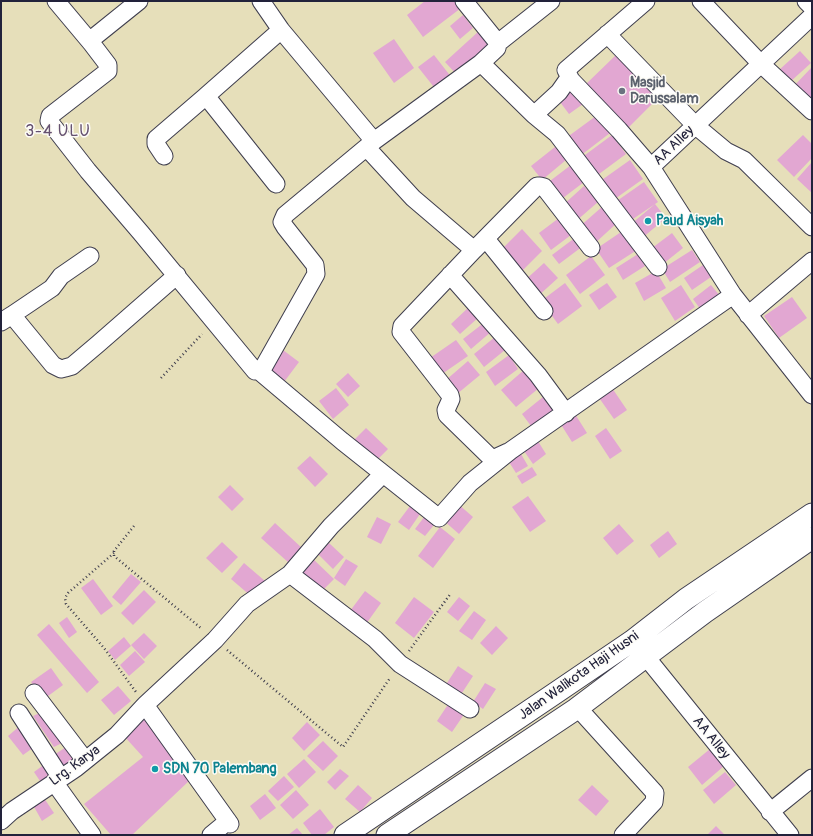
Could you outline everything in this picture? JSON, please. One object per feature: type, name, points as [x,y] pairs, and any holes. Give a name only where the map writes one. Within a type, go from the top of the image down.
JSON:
[{"type":"street","points":[[56,1],[108,65],[108,71],[50,116],[49,121],[88,171],[215,320],[253,368],[256,371],[259,371],[383,474],[439,518],[470,482],[510,451],[733,295]]},
{"type":"street","points":[[92,44],[93,38],[139,1]]},
{"type":"street","points":[[261,1],[281,30],[412,198],[480,244],[544,312]]},
{"type":"street","points":[[464,1],[498,43]]},
{"type":"street","points":[[259,371],[316,274],[315,265],[285,227],[282,219],[285,215],[371,145],[482,63],[497,48],[498,43],[551,1]]},
{"type":"street","points":[[646,1],[566,70],[571,80],[619,130],[651,167]]},
{"type":"street","points":[[701,1],[761,64],[812,111]]},
{"type":"street","points":[[806,1],[812,7]]},
{"type":"street","name":"AA Alley","points":[[812,16],[651,167],[733,295],[748,316],[812,395]]},
{"type":"street","points":[[164,156],[156,144],[156,139],[281,30]]},
{"type":"street","points":[[607,34],[696,126],[726,151],[744,160],[812,227]]},
{"type":"street","points":[[482,63],[534,115],[557,134],[658,267]]},
{"type":"street","points":[[534,115],[559,92],[566,82],[571,80]]},
{"type":"street","points":[[206,96],[276,184]]},
{"type":"street","points":[[510,451],[495,458],[490,457],[448,415],[446,410],[451,399],[450,395],[401,332],[402,326],[537,186],[544,187],[591,248]]},
{"type":"street","points":[[90,256],[61,276],[52,288],[6,319],[53,365],[61,369],[72,366],[177,275]]},
{"type":"street","points":[[748,316],[812,261]]},
{"type":"street","points":[[450,275],[538,375],[566,412]]},
{"type":"street","name":"Lrg. Karya","points":[[1,821],[12,811],[58,780],[117,735],[145,705],[214,640],[247,604],[290,574],[331,526],[383,474]]},
{"type":"street","name":"Jalan Walikota Haji Husni","points":[[345,835],[632,640],[686,598],[812,514]]},
{"type":"street","name":"Jalan Walikota Haji Husni","points":[[387,835],[578,708],[705,612],[812,538]]},
{"type":"street","points":[[290,574],[375,639],[400,664],[470,709]]},
{"type":"street","name":"AA Alley","points":[[632,640],[790,835]]},
{"type":"street","points":[[34,693],[85,760]]},
{"type":"street","points":[[145,705],[229,822],[211,835]]},
{"type":"street","points":[[578,708],[655,793],[654,802],[623,835]]},
{"type":"street","points":[[19,713],[92,835]]},
{"type":"street","points":[[770,812],[812,778]]},
{"type":"path","points":[[161,378],[215,320]]},
{"type":"path","points":[[114,553],[68,593],[65,598],[66,604],[104,648],[145,705]]},
{"type":"path","points":[[343,747],[451,592]]},
{"type":"building","points":[[425,1],[456,1],[461,8],[423,37],[407,15]]},
{"type":"building","points":[[463,15],[473,28],[460,39],[450,26]]},
{"type":"building","points":[[479,31],[492,45],[458,76],[445,62]]},
{"type":"building","points":[[394,39],[414,68],[394,83],[373,53]]},
{"type":"building","points":[[800,51],[811,63],[790,82],[779,70]]},
{"type":"building","points":[[434,55],[452,78],[437,91],[418,67]]},
{"type":"building","name":"Masjid Darussalam","points":[[616,55],[658,98],[628,128],[585,85]]},
{"type":"building","points":[[812,67],[812,96],[805,103],[791,89]]},
{"type":"building","points":[[572,88],[583,104],[569,114],[557,98]]},
{"type":"building","points":[[596,116],[610,133],[580,156],[566,138]]},
{"type":"building","points":[[612,135],[626,154],[595,177],[581,158]]},
{"type":"building","points":[[803,135],[812,144],[812,158],[794,177],[777,160]]},
{"type":"building","points":[[555,147],[566,160],[542,180],[531,166]]},
{"type":"building","points":[[630,160],[643,179],[612,201],[599,182]]},
{"type":"building","points":[[812,162],[812,193],[797,179]]},
{"type":"building","points":[[571,165],[584,182],[559,201],[546,184]]},
{"type":"building","points":[[644,182],[658,202],[627,223],[614,203]]},
{"type":"building","points":[[584,186],[598,202],[575,222],[562,206]]},
{"type":"building","name":"Paud Aisyah","points":[[655,204],[666,218],[641,239],[630,225]]},
{"type":"building","points":[[603,206],[618,222],[593,245],[578,228]]},
{"type":"building","points":[[559,218],[571,235],[551,250],[539,233]]},
{"type":"building","points":[[522,229],[542,251],[519,274],[498,253]]},
{"type":"building","points":[[624,230],[637,250],[609,268],[596,249]]},
{"type":"building","points":[[672,233],[683,248],[663,264],[652,248]]},
{"type":"building","points":[[576,237],[583,246],[559,264],[552,255]]},
{"type":"building","points":[[692,250],[700,262],[670,282],[662,269]]},
{"type":"building","points":[[638,254],[645,266],[623,280],[616,268]]},
{"type":"building","points":[[591,256],[605,275],[580,294],[566,275]]},
{"type":"building","points":[[544,263],[558,278],[537,297],[523,282]]},
{"type":"building","points":[[703,265],[711,277],[692,290],[684,278]]},
{"type":"building","points":[[656,271],[666,288],[644,301],[635,283]]},
{"type":"building","points":[[565,283],[582,306],[558,324],[541,301]]},
{"type":"building","points":[[607,283],[617,297],[599,310],[589,295]]},
{"type":"building","points":[[681,285],[695,307],[675,321],[661,298]]},
{"type":"building","points":[[711,285],[720,296],[701,310],[693,299]]},
{"type":"building","points":[[792,297],[807,318],[779,338],[764,316]]},
{"type":"building","points":[[470,306],[479,317],[460,334],[451,324]]},
{"type":"building","points":[[485,322],[492,331],[471,349],[463,339]]},
{"type":"building","points":[[495,337],[505,350],[484,367],[474,354]]},
{"type":"building","points":[[456,340],[468,356],[442,374],[430,358]]},
{"type":"building","points":[[283,350],[299,362],[281,386],[265,374]]},
{"type":"building","points":[[509,355],[518,369],[495,386],[486,372]]},
{"type":"building","points":[[468,361],[480,375],[457,394],[446,380]]},
{"type":"building","points":[[524,370],[539,388],[516,407],[501,390]]},
{"type":"building","points":[[348,373],[360,386],[348,397],[336,384]]},
{"type":"building","points":[[610,385],[627,410],[614,419],[597,395]]},
{"type":"building","points":[[336,388],[349,405],[333,419],[319,401]]},
{"type":"building","points":[[543,397],[555,413],[534,430],[522,414]]},
{"type":"building","points":[[575,414],[587,433],[572,442],[560,423]]},
{"type":"building","points":[[366,428],[388,449],[375,462],[353,441]]},
{"type":"building","points":[[606,428],[622,451],[610,459],[595,436]]},
{"type":"building","points":[[536,438],[546,454],[533,464],[522,448]]},
{"type":"building","points":[[521,454],[528,466],[516,473],[509,462]]},
{"type":"building","points":[[310,456],[328,474],[315,487],[297,468]]},
{"type":"building","points":[[532,467],[537,475],[522,484],[517,476]]},
{"type":"building","points":[[230,485],[244,499],[232,511],[218,497]]},
{"type":"building","points":[[528,496],[546,521],[530,532],[512,507]]},
{"type":"building","points":[[457,503],[473,517],[459,534],[443,520]]},
{"type":"building","points":[[410,506],[420,514],[409,530],[398,522]]},
{"type":"building","points":[[428,512],[438,520],[425,536],[415,529]]},
{"type":"building","points":[[377,517],[391,524],[381,544],[367,537]]},
{"type":"building","points":[[275,523],[302,548],[289,563],[261,538]]},
{"type":"building","points":[[619,524],[634,541],[617,555],[603,538]]},
{"type":"building","points":[[440,527],[455,539],[433,568],[418,556]]},
{"type":"building","points":[[668,531],[677,544],[659,558],[650,545]]},
{"type":"building","points":[[222,542],[238,557],[222,573],[206,558]]},
{"type":"building","points":[[329,543],[344,557],[333,569],[318,554]]},
{"type":"building","points":[[312,558],[334,579],[322,591],[291,575]]},
{"type":"building","points":[[346,559],[358,566],[345,586],[334,578]]},
{"type":"building","points":[[244,563],[265,581],[252,597],[231,579]]},
{"type":"building","points":[[131,574],[141,582],[121,605],[112,597]]},
{"type":"building","points":[[93,579],[113,606],[101,615],[81,588]]},
{"type":"building","points":[[144,590],[156,602],[133,625],[121,613]]},
{"type":"building","points":[[365,591],[381,603],[366,624],[350,611]]},
{"type":"building","points":[[414,597],[434,612],[414,638],[395,623]]},
{"type":"building","points":[[459,597],[470,606],[458,621],[447,612]]},
{"type":"building","points":[[474,611],[486,620],[472,640],[459,631]]},
{"type":"building","points":[[67,617],[77,632],[69,638],[59,623]]},
{"type":"building","points":[[49,624],[99,682],[87,693],[37,635]]},
{"type":"building","points":[[496,626],[508,638],[492,655],[480,643]]},
{"type":"building","points":[[144,633],[157,646],[144,659],[131,645]]},
{"type":"building","points":[[124,637],[131,646],[115,660],[108,651]]},
{"type":"building","points":[[135,651],[145,662],[129,676],[120,665]]},
{"type":"building","points":[[458,666],[473,676],[460,696],[445,686]]},
{"type":"building","points":[[51,668],[63,685],[44,699],[31,682]]},
{"type":"building","points":[[485,683],[496,689],[483,709],[473,702]]},
{"type":"building","points":[[118,686],[131,701],[114,715],[101,700]]},
{"type":"building","points":[[449,703],[465,713],[452,732],[437,721]]},
{"type":"building","points":[[44,711],[64,742],[54,747],[33,716]]},
{"type":"building","name":"SDN 70 Palembang","points":[[143,717],[190,780],[132,835],[111,835],[84,804],[143,757],[124,736]]},
{"type":"building","points":[[307,722],[320,735],[304,751],[292,738]]},
{"type":"building","points":[[21,725],[37,745],[23,755],[8,736]]},
{"type":"building","points":[[323,741],[338,756],[323,771],[307,756]]},
{"type":"building","points":[[66,747],[77,760],[64,770],[54,755]]},
{"type":"building","points":[[710,749],[724,766],[702,785],[688,767]]},
{"type":"building","points":[[304,759],[316,772],[299,788],[287,774]]},
{"type":"building","points":[[49,761],[56,771],[40,781],[34,772]]},
{"type":"building","points":[[340,769],[349,776],[335,790],[327,782]]},
{"type":"building","points":[[725,772],[736,785],[714,804],[703,790]]},
{"type":"building","points":[[284,776],[294,787],[278,801],[268,791]]},
{"type":"building","points":[[358,785],[372,798],[360,812],[345,799]]},
{"type":"building","points":[[592,785],[609,801],[596,816],[578,800]]},
{"type":"building","points":[[296,790],[309,805],[293,819],[280,805]]},
{"type":"building","points":[[265,794],[276,808],[260,820],[250,806]]},
{"type":"building","points":[[44,798],[54,813],[42,821],[33,805]]},
{"type":"building","points":[[320,809],[334,827],[324,835],[312,835],[303,823]]},
{"type":"building","points":[[716,826],[725,835],[707,835]]},
{"type":"building","points":[[297,828],[303,835],[288,835]]},
{"type":"place","name":"Masjid Darussalam","points":[[622,91]]},
{"type":"place","name":"Paud Aisyah","points":[[648,221]]},
{"type":"place","name":"SDN 70 Palembang","points":[[155,769]]},
{"type":"district","name":"3-4 ULU","points":[[58,132]]}]
